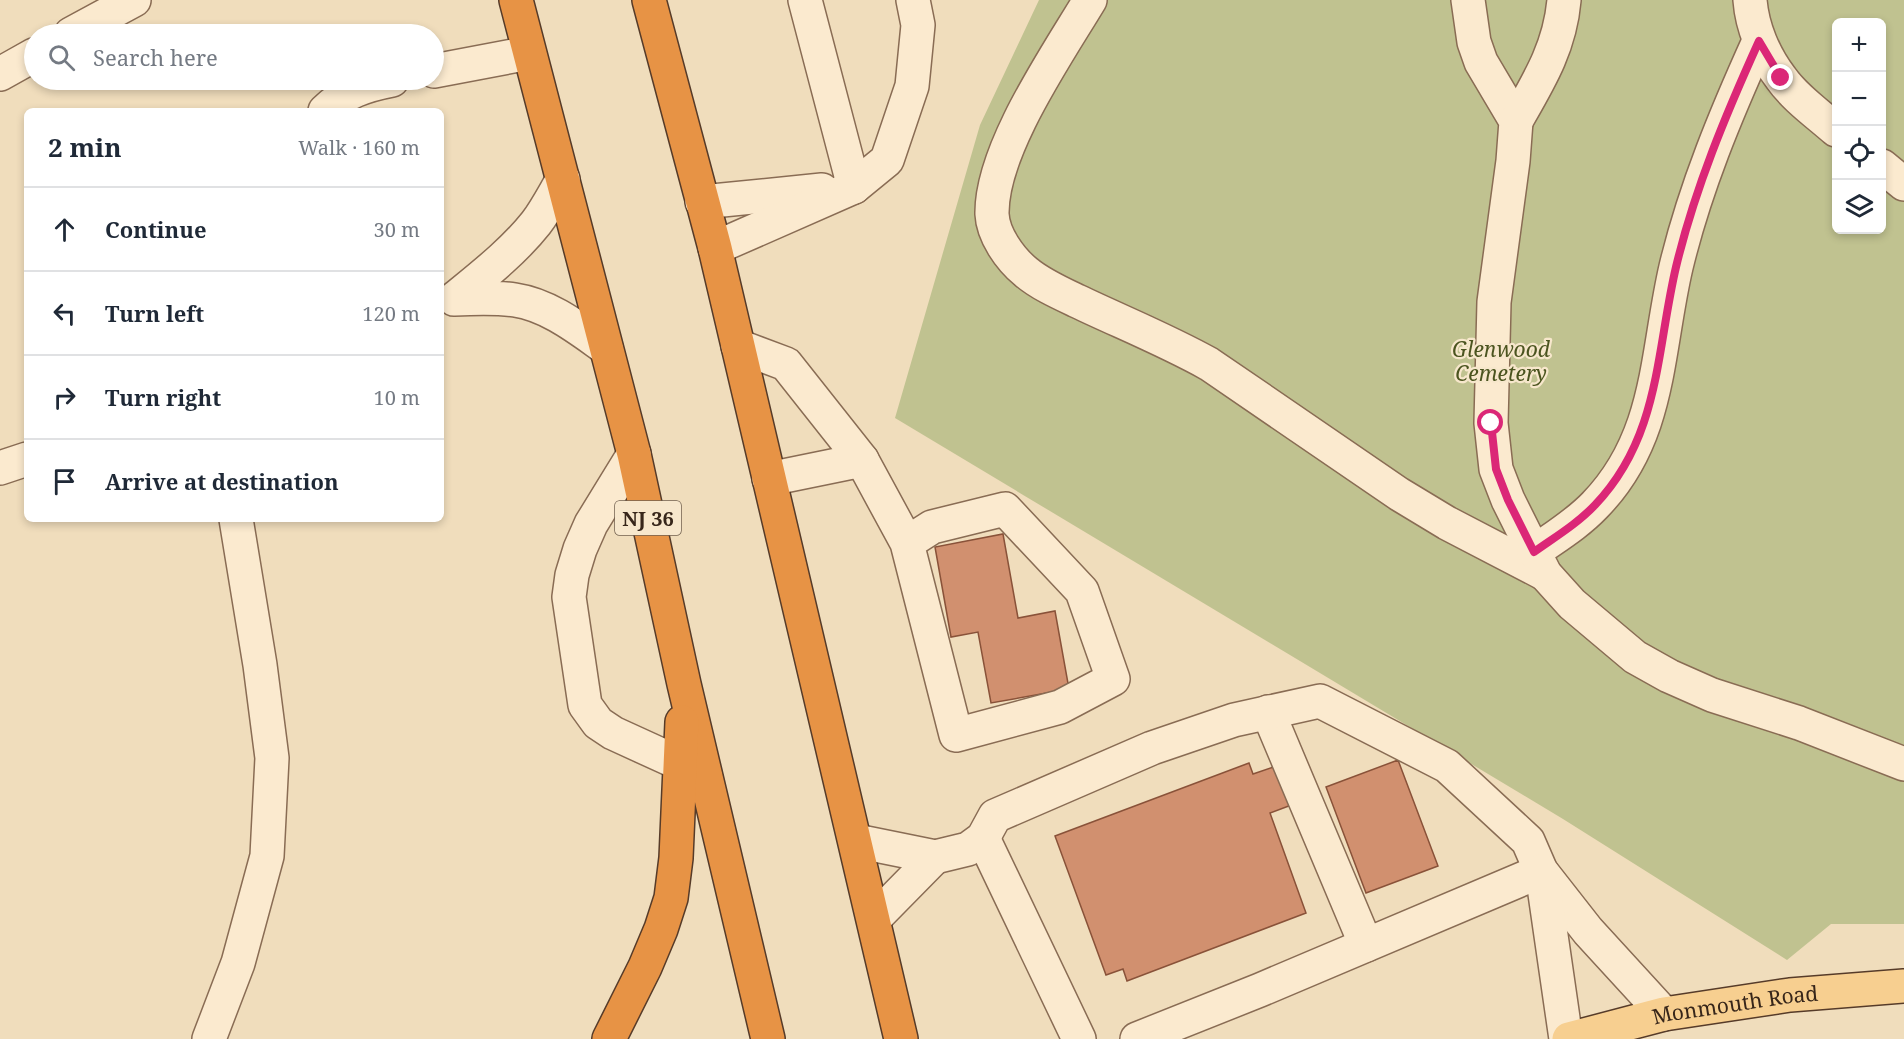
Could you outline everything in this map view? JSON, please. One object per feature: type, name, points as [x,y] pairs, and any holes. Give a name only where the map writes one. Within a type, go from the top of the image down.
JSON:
[{"type":"highway","name":"NJ 36","points":[[516,0],[634,454],[684,684],[693,770]]},
{"type":"highway","points":[[650,0],[715,248],[901,1037]]},
{"type":"highway","points":[[609,1039],[662,929],[671,898],[676,858],[693,770]]},
{"type":"highway","points":[[693,770],[768,1039]]},
{"type":"main road","name":"Monmouth Road","points":[[1568,1039],[1601,1035],[1664,1014],[1790,995],[1904,986]]},
{"type":"street","points":[[90,24],[134,0]]},
{"type":"street","points":[[804,0],[854,187]]},
{"type":"street","points":[[715,248],[854,187],[887,160],[912,86],[918,25],[913,0]]},
{"type":"street","points":[[1090,0],[1026,109],[1007,150],[997,181],[992,215],[995,230],[1007,253],[1026,272],[1061,293],[1180,348],[1209,364],[1399,494],[1447,523],[1539,563]]},
{"type":"street","points":[[1468,0],[1474,42],[1481,62],[1516,121]]},
{"type":"street","points":[[1564,0],[1559,36],[1547,67],[1516,121],[1513,161],[1494,302],[1491,423],[1496,469],[1508,500],[1539,563],[1572,604],[1635,657],[1668,676],[1712,694],[1799,723],[1904,764]]},
{"type":"street","points":[[1750,0],[1759,41],[1781,78],[1800,99],[1832,127]]},
{"type":"street","points":[[1539,563],[1596,504],[1625,467],[1644,427],[1676,268],[1697,191],[1759,41]]},
{"type":"street","points":[[444,69],[530,53]]},
{"type":"street","points":[[0,74],[24,61]]},
{"type":"street","points":[[329,108],[337,99],[353,90]]},
{"type":"street","points":[[1886,170],[1904,183]]},
{"type":"street","points":[[447,302],[499,261],[537,222],[563,179]]},
{"type":"street","points":[[702,201],[854,187]]},
{"type":"street","points":[[447,302],[488,298],[517,300],[542,308],[568,321],[606,348]]},
{"type":"street","points":[[738,346],[786,364],[862,460],[907,543],[956,735],[1060,707],[1113,679],[1082,591],[1005,509],[932,527],[907,543]]},
{"type":"street","points":[[634,454],[591,524],[572,575],[569,597],[585,705],[590,715],[613,733],[693,770]]},
{"type":"street","points":[[0,468],[24,460]]},
{"type":"street","points":[[769,479],[862,460]]},
{"type":"street","points":[[209,1039],[238,963],[267,856],[272,758],[260,665],[236,522]]},
{"type":"street","points":[[856,840],[935,857],[968,849],[989,827],[1152,748],[1234,720],[1320,700],[1447,766],[1528,841],[1541,871],[1568,1039]]},
{"type":"street","points":[[1268,712],[1366,945]]},
{"type":"street","points":[[989,827],[1079,1039]]},
{"type":"street","points":[[874,919],[935,857]]},
{"type":"street","points":[[1137,1039],[1541,871]]},
{"type":"street","points":[[1541,871],[1588,931],[1664,1014]]},
{"type":"green space","name":"Glenwood Cemetery","points":[[1039,0],[1904,0],[1904,924],[1831,924],[1787,960],[1563,819],[895,418],[980,125]]},
{"type":"building","points":[[1003,534],[1018,618],[1055,611],[1069,689],[991,703],[978,632],[951,637],[935,547]]},
{"type":"building","points":[[1398,760],[1438,866],[1366,893],[1326,787]]},
{"type":"building","points":[[1249,763],[1253,774],[1279,765],[1294,804],[1270,813],[1306,913],[1127,981],[1123,969],[1106,975],[1055,836]]},
{"type":"route","points":[[1491,423],[1496,469],[1508,500],[1534,552],[1574,525],[1596,504],[1625,467],[1644,427],[1676,268],[1697,191],[1759,41],[1781,78]]}]
